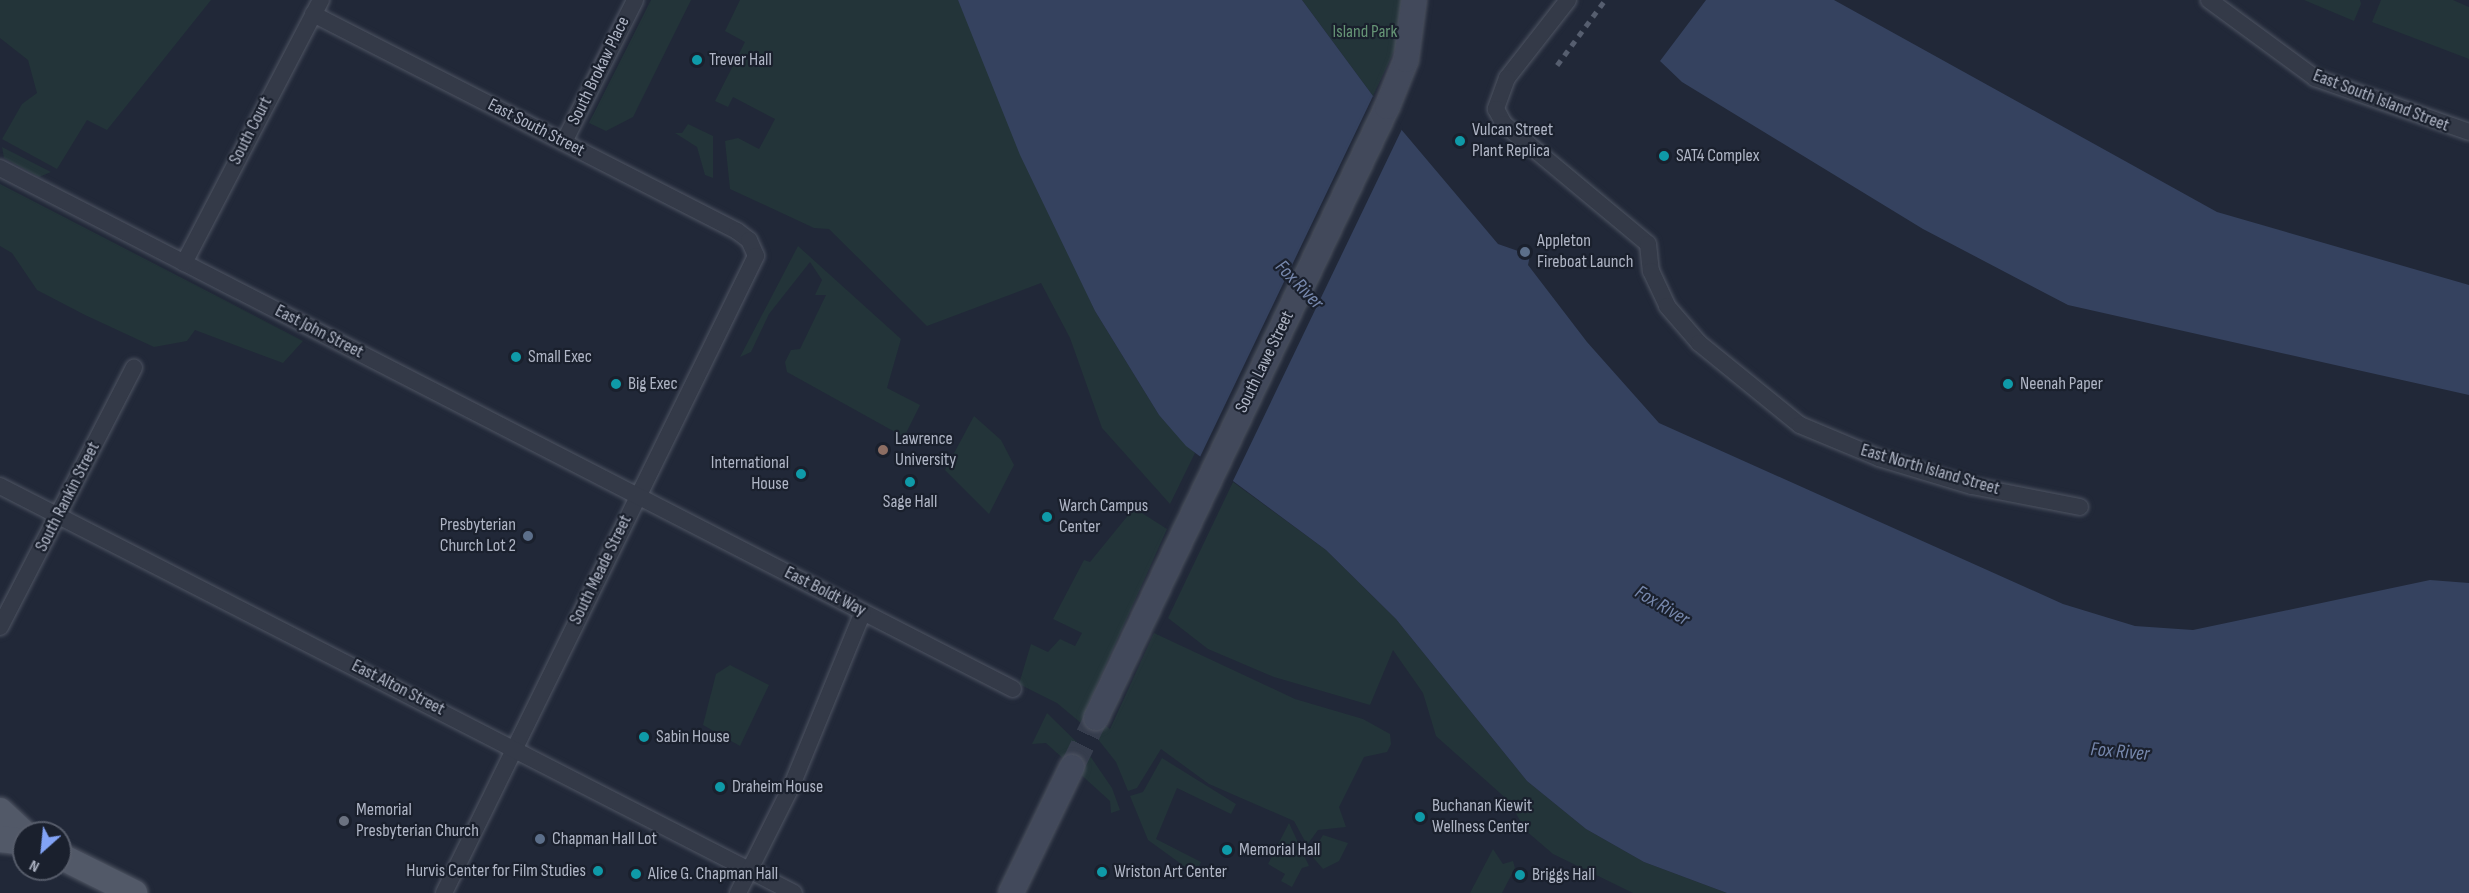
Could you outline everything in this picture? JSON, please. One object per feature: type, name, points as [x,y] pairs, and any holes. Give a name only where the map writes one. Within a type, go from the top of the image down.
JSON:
[{"type":"main road","name":"South Lawe Street","points":[[1096,718],[1388,107],[1407,60],[1414,0]]},
{"type":"main road","points":[[1011,893],[1072,767]]},
{"type":"main road","points":[[0,811],[12,822]]},
{"type":"main road","points":[[72,862],[134,893]]},
{"type":"street","name":"South Brokaw Place","points":[[564,142],[634,0]]},
{"type":"street","name":"East North Island Street","points":[[1568,0],[1508,78],[1496,110],[1504,124],[1648,244],[1651,271],[1667,306],[1699,343],[1800,425],[1879,458],[1972,486],[2080,507]]},
{"type":"street","name":"East South Island Street","points":[[2209,0],[2315,78],[2469,132]]},
{"type":"street","name":"East South Street","points":[[317,7],[564,142],[737,231],[753,248]]},
{"type":"street","name":"South Court","points":[[184,263],[317,7]]},
{"type":"street","name":"East John Street","points":[[0,168],[637,496]]},
{"type":"street","name":"South Meade Street","points":[[444,893],[637,496],[753,268],[753,248]]},
{"type":"street","name":"South Rankin Street","points":[[0,627],[134,367]]},
{"type":"street","name":"East Alton Street","points":[[0,486],[794,893]]},
{"type":"street","name":"East Boldt Way","points":[[637,496],[1013,689]]},
{"type":"street","points":[[738,893],[792,785],[863,612]]},
{"type":"green space","points":[[0,0],[211,0],[107,130],[87,120],[57,169],[2,139],[22,104],[37,93],[28,60],[0,38]]},
{"type":"green space","points":[[651,0],[691,0],[633,117],[606,131],[589,123]]},
{"type":"green space","points":[[740,0],[958,0],[1095,311],[1159,415],[1195,453],[1170,504],[1102,428],[1070,338],[1041,283],[927,326],[829,229],[814,228],[730,189],[725,141],[738,138],[759,149],[775,119],[733,97],[728,107],[715,101],[745,42],[725,31]]},
{"type":"green space","name":"Island Park","points":[[1302,0],[1401,0],[1397,45],[1373,96]]},
{"type":"green space","points":[[2304,0],[2360,0],[2361,4],[2354,21]]},
{"type":"green space","points":[[2381,0],[2453,0],[2469,7],[2469,59],[2372,22]]},
{"type":"green space","points":[[688,124],[713,136],[713,178],[705,175],[697,147],[675,133],[682,133]]},
{"type":"green space","points":[[2,147],[51,172],[39,177],[4,158]]},
{"type":"green space","points":[[0,184],[303,341],[283,363],[195,330],[187,341],[154,347],[85,315],[37,290],[12,253],[0,246]]},
{"type":"green space","points":[[798,246],[901,339],[887,388],[920,405],[904,437],[787,372],[785,362],[791,350],[800,349],[826,295],[815,295],[822,280],[810,262],[769,314],[751,352],[740,357]]},
{"type":"green space","points":[[974,416],[1001,440],[1014,465],[989,514],[945,470]]},
{"type":"green space","points":[[1233,482],[1326,550],[1396,619],[1527,781],[1586,829],[1644,862],[1727,893],[1633,893],[1553,854],[1525,830],[1510,802],[1436,736],[1423,693],[1393,650],[1370,705],[1274,677],[1208,649],[1168,618]]},
{"type":"green space","points":[[1134,508],[1167,529],[1086,709],[1110,729],[1154,633],[1295,699],[1363,719],[1390,734],[1391,744],[1387,752],[1364,757],[1339,807],[1346,827],[1318,830],[1307,845],[1294,821],[1209,784],[1161,749],[1137,788],[1128,791],[1116,762],[1093,733],[1057,703],[1019,684],[1031,644],[1048,652],[1060,639],[1075,646],[1082,633],[1053,619],[1084,560],[1090,562]]},
{"type":"green space","points":[[730,665],[769,685],[740,746],[703,725],[716,674]]},
{"type":"green space","points":[[1047,713],[1088,753],[1112,788],[1120,810],[1111,813],[1110,801],[1046,743],[1032,744]]},
{"type":"green space","points":[[1162,758],[1236,804],[1231,814],[1177,788],[1156,839],[1201,862],[1195,874],[1148,840],[1130,796],[1143,792]]},
{"type":"green space","points":[[1289,823],[1309,866],[1302,868],[1292,887],[1281,881],[1285,874],[1268,864]]},
{"type":"green space","points":[[1323,835],[1348,843],[1339,861],[1323,869],[1311,855]]},
{"type":"green space","points":[[1493,849],[1503,864],[1513,861],[1515,868],[1502,893],[1470,893]]},
{"type":"water","name":"Fox River","points":[[958,0],[1302,0],[1373,96],[1498,244],[1530,255],[1528,265],[1587,342],[1659,423],[2063,604],[2135,626],[2193,630],[2430,580],[2469,583],[2469,893],[1727,893],[1644,862],[1586,829],[1527,781],[1396,619],[1326,550],[1186,446],[1159,415],[1095,311],[1020,155]]},
{"type":"water","points":[[1706,0],[1834,0],[2217,212],[2469,285],[2469,395],[2068,305],[1923,229],[1682,82],[1660,61]]},
{"type":"pier","points":[[1373,96],[1403,127],[1231,485],[1199,459]]},
{"type":"tunnel","points":[[1072,767],[1096,718]]},
{"type":"railway","points":[[1557,65],[1605,0]]},
{"type":"place","name":"Trever Hall","points":[[697,60]]},
{"type":"place","name":"Vulcan Street Plant Replica","points":[[1460,141]]},
{"type":"place","name":"SAT4 Complex","points":[[1664,156]]},
{"type":"place","name":"Appleton Fireboat Launch","points":[[1525,252]]},
{"type":"place","name":"Small Exec","points":[[516,357]]},
{"type":"place","name":"Big Exec","points":[[616,384]]},
{"type":"place","name":"Neenah Paper","points":[[2008,384]]},
{"type":"place","name":"Lawrence University","points":[[883,450]]},
{"type":"place","name":"International House","points":[[801,474]]},
{"type":"place","name":"Sage Hall","points":[[910,482]]},
{"type":"place","name":"Warch Campus Center","points":[[1047,517]]},
{"type":"place","name":"Presbyterian Church Lot 2","points":[[528,536]]},
{"type":"place","name":"Sabin House","points":[[644,737]]},
{"type":"place","name":"Draheim House","points":[[720,787]]},
{"type":"place","name":"Buchanan Kiewit Wellness Center","points":[[1420,817]]},
{"type":"place","name":"Memorial Presbyterian Church","points":[[344,821]]},
{"type":"place","name":"Chapman Hall Lot","points":[[540,839]]},
{"type":"place","name":"Memorial Hall","points":[[1227,850]]},
{"type":"place","name":"Hurvis Center for Film Studies","points":[[598,871]]},
{"type":"place","name":"Wriston Art Center","points":[[1102,872]]},
{"type":"place","name":"Alice G. Chapman Hall","points":[[636,874]]},
{"type":"place","name":"Briggs Hall","points":[[1520,875]]}]
